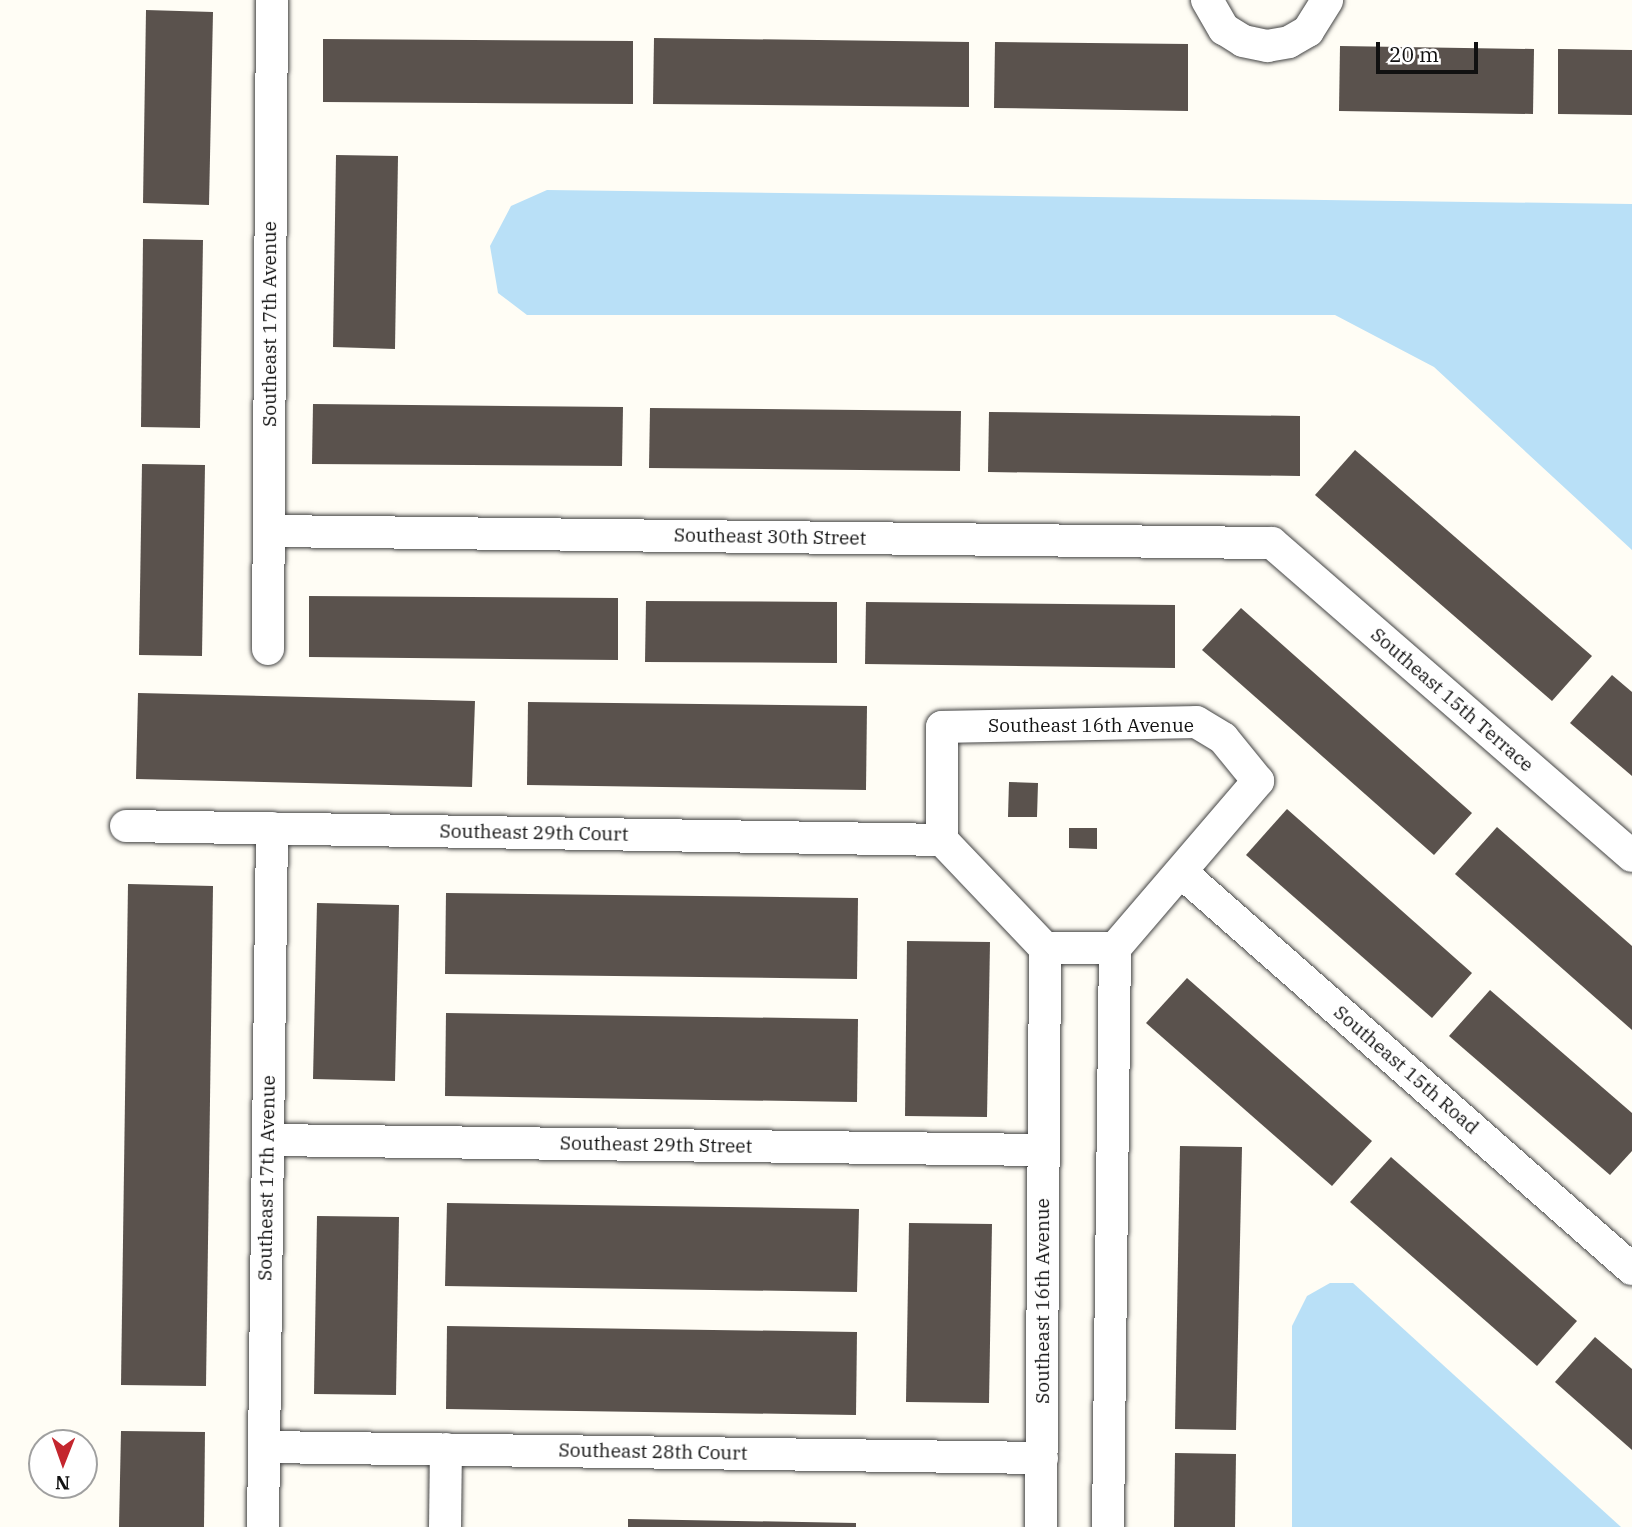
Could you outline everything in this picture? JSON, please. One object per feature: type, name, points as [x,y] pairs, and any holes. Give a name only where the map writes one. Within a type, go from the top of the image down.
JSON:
[{"type":"street","name":"Southeast 17th Avenue","points":[[268,649],[272,0]]},
{"type":"street","points":[[1207,0],[1224,29],[1243,41],[1267,46],[1289,42],[1308,31],[1327,0]]},
{"type":"street","name":"Southeast 30th Street","points":[[269,531],[1272,543]]},
{"type":"street","name":"Southeast 15th Terrace","points":[[1272,543],[1632,856]]},
{"type":"street","name":"Southeast 16th Avenue","points":[[942,840],[943,727],[1196,722],[1223,738],[1258,781],[1115,948]]},
{"type":"street","name":"Southeast 29th Court","points":[[126,826],[942,840]]},
{"type":"street","name":"Southeast 17th Avenue","points":[[263,1527],[272,828]]},
{"type":"street","points":[[942,840],[1045,948],[1115,948],[1108,1527]]},
{"type":"street","name":"Southeast 15th Road","points":[[1181,872],[1632,1269]]},
{"type":"street","name":"Southeast 16th Avenue","points":[[1041,1527],[1045,948]]},
{"type":"street","name":"Southeast 29th Street","points":[[268,1140],[1044,1150]]},
{"type":"street","name":"Southeast 28th Court","points":[[264,1447],[1042,1458]]},
{"type":"street","points":[[445,1527],[446,1449]]},
{"type":"water","points":[[547,190],[1632,204],[1632,550],[1434,367],[1335,315],[527,315],[498,293],[490,246],[511,206]]},
{"type":"water","points":[[1330,1283],[1353,1283],[1621,1527],[1292,1527],[1292,1326],[1307,1296]]},
{"type":"building","points":[[146,10],[213,12],[209,205],[143,203]]},
{"type":"building","points":[[654,38],[969,42],[969,107],[653,104]]},
{"type":"building","points":[[323,39],[633,41],[633,104],[323,102]]},
{"type":"building","points":[[995,42],[1188,44],[1188,111],[994,108]]},
{"type":"building","points":[[1340,46],[1534,49],[1533,114],[1339,111]]},
{"type":"building","points":[[1558,49],[1632,50],[1632,115],[1558,114]]},
{"type":"building","points":[[336,155],[398,156],[395,349],[333,347]]},
{"type":"building","points":[[143,239],[203,240],[200,428],[141,427]]},
{"type":"building","points":[[313,404],[623,407],[622,466],[312,464]]},
{"type":"building","points":[[650,408],[961,411],[960,471],[649,468]]},
{"type":"building","points":[[989,412],[1300,416],[1300,476],[988,472]]},
{"type":"building","points":[[1355,450],[1592,656],[1552,701],[1315,495]]},
{"type":"building","points":[[142,464],[205,465],[202,656],[139,655]]},
{"type":"building","points":[[309,596],[618,598],[618,660],[309,657]]},
{"type":"building","points":[[646,601],[837,602],[837,663],[645,662]]},
{"type":"building","points":[[866,602],[1175,605],[1175,668],[865,664]]},
{"type":"building","points":[[1241,608],[1472,813],[1434,855],[1202,650]]},
{"type":"building","points":[[1612,675],[1632,692],[1632,776],[1570,723]]},
{"type":"building","points":[[138,693],[475,701],[472,787],[136,779]]},
{"type":"building","points":[[528,702],[867,706],[866,790],[527,785]]},
{"type":"building","points":[[1009,782],[1038,783],[1037,817],[1008,817]]},
{"type":"building","points":[[1287,809],[1472,973],[1432,1018],[1246,855]]},
{"type":"building","points":[[1497,827],[1632,946],[1632,1030],[1455,874]]},
{"type":"building","points":[[1069,828],[1097,828],[1097,849],[1069,848]]},
{"type":"building","points":[[128,884],[213,886],[206,1386],[121,1385]]},
{"type":"building","points":[[446,893],[858,898],[857,979],[445,974]]},
{"type":"building","points":[[317,903],[399,905],[395,1081],[313,1079]]},
{"type":"building","points":[[907,941],[990,942],[987,1117],[905,1116]]},
{"type":"building","points":[[1187,978],[1372,1141],[1332,1186],[1146,1023]]},
{"type":"building","points":[[1490,990],[1632,1113],[1632,1151],[1610,1175],[1449,1036]]},
{"type":"building","points":[[446,1013],[858,1019],[857,1102],[445,1096]]},
{"type":"building","points":[[1180,1146],[1242,1147],[1236,1430],[1175,1429]]},
{"type":"building","points":[[1391,1157],[1577,1321],[1537,1366],[1350,1202]]},
{"type":"building","points":[[447,1203],[859,1209],[857,1292],[445,1286]]},
{"type":"building","points":[[317,1216],[399,1217],[396,1395],[314,1394]]},
{"type":"building","points":[[909,1223],[992,1224],[989,1403],[906,1402]]},
{"type":"building","points":[[447,1326],[857,1332],[856,1415],[446,1409]]},
{"type":"building","points":[[1595,1337],[1632,1369],[1632,1450],[1555,1382]]},
{"type":"building","points":[[121,1431],[205,1432],[204,1527],[119,1527]]},
{"type":"building","points":[[1175,1453],[1236,1454],[1235,1527],[1174,1527]]},
{"type":"building","points":[[628,1519],[856,1523],[856,1527],[628,1527]]}]
